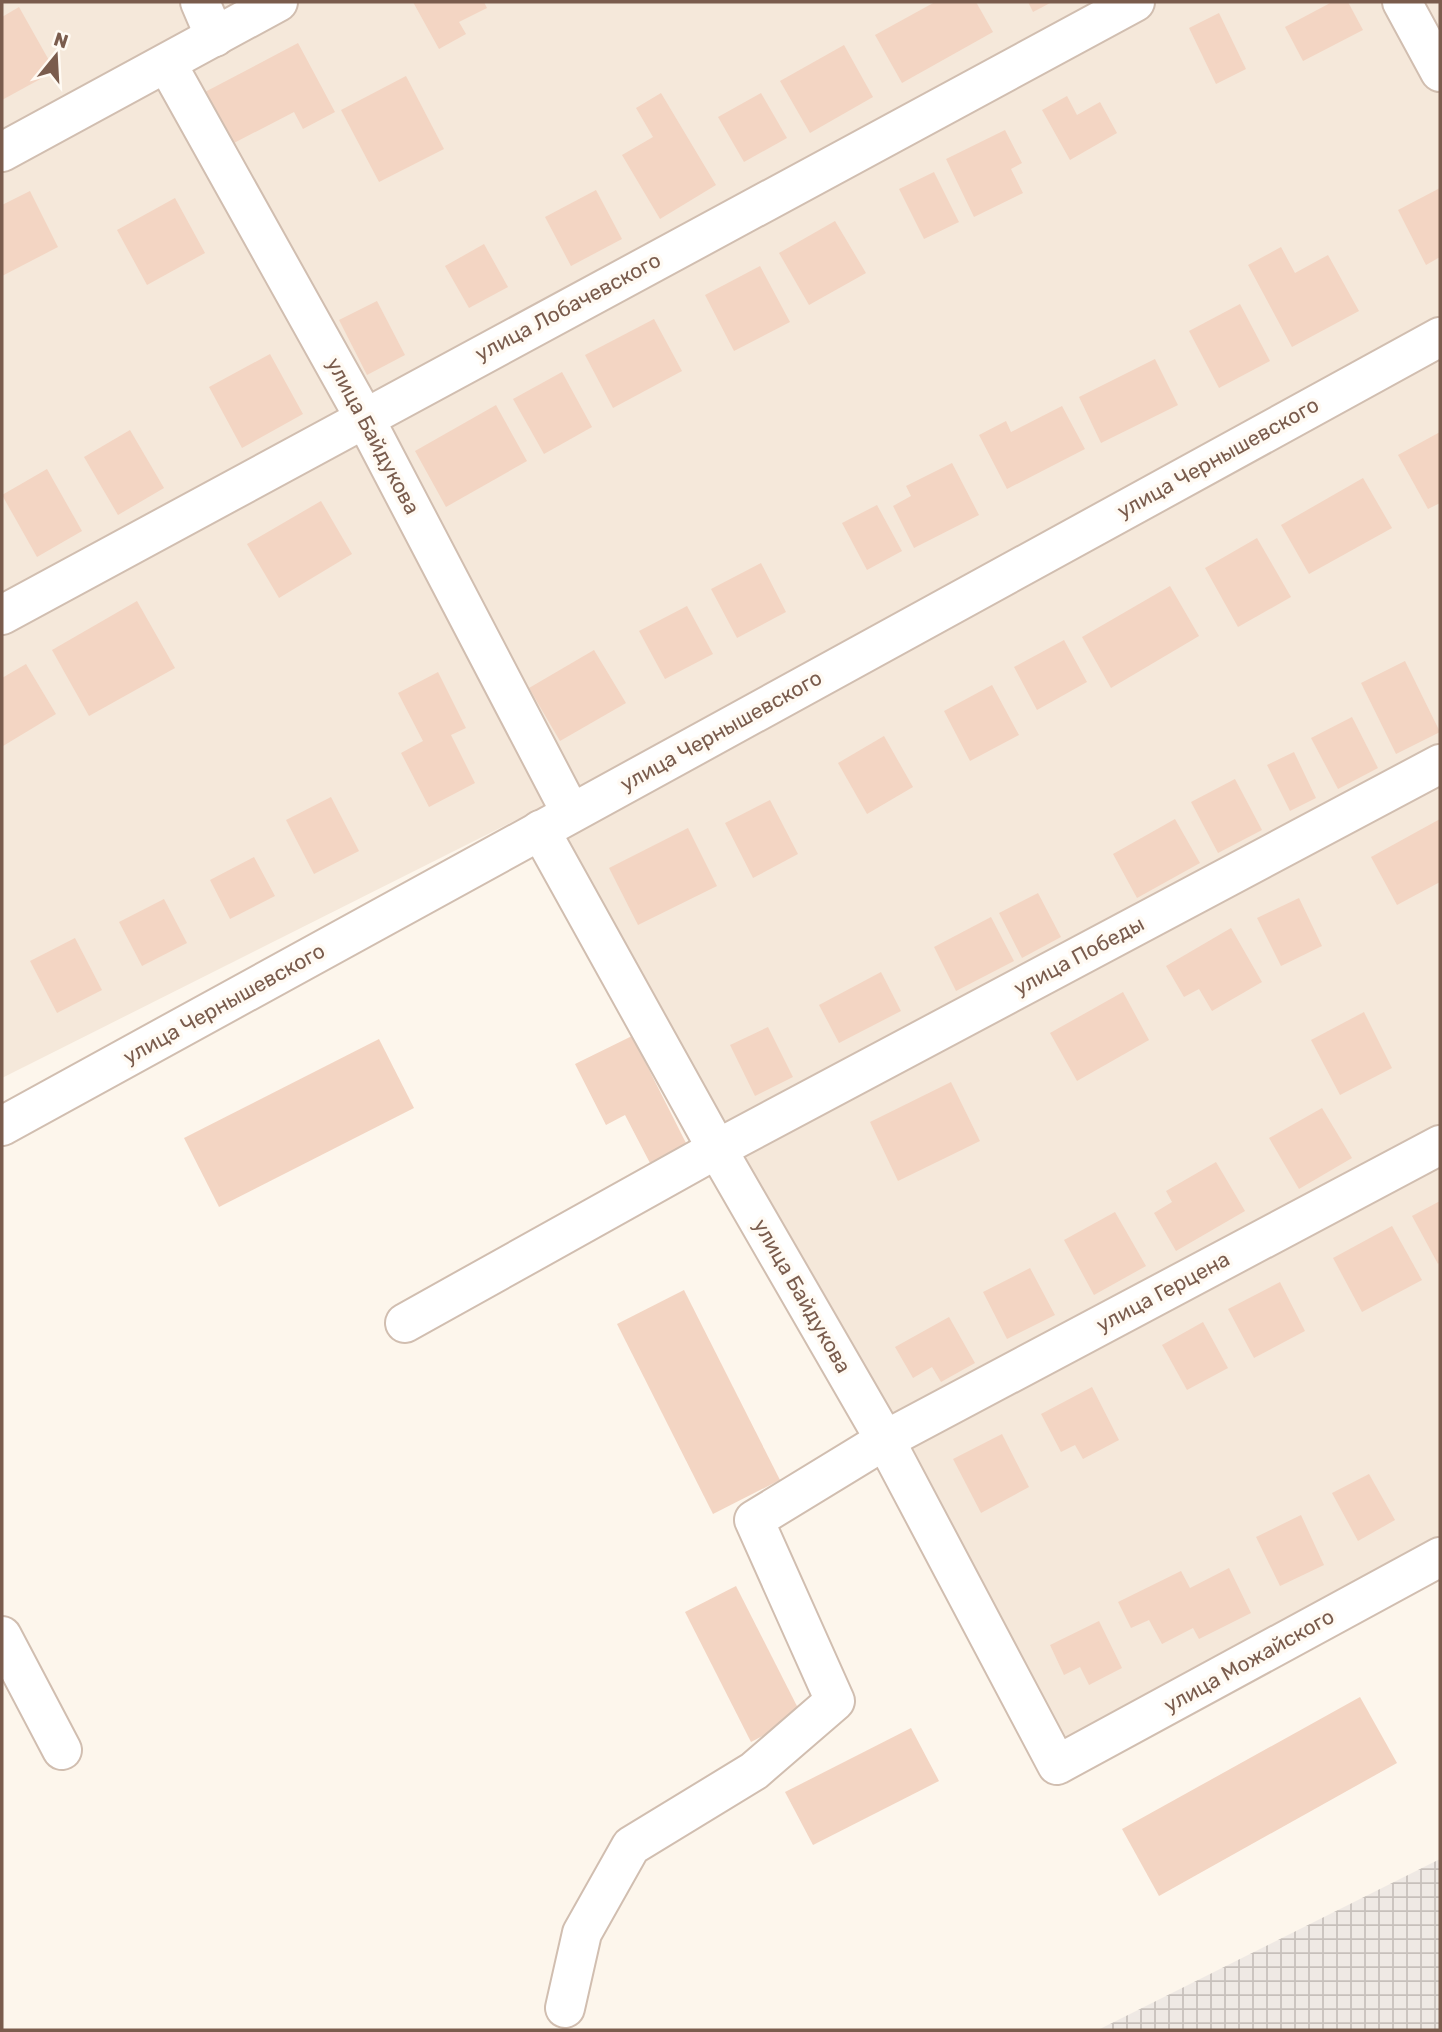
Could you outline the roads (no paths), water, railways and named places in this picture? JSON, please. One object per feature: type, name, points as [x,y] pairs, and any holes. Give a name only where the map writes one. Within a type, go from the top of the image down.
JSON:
[{"type":"street","points":[[200,2],[215,37]]},
{"type":"street","points":[[2,152],[278,2]]},
{"type":"street","name":"улица Лобачевского","points":[[2,615],[1135,2]]},
{"type":"street","points":[[1402,2],[1440,72]]},
{"type":"street","name":"улица Байдукова","points":[[167,64],[364,417],[556,821],[717,1149],[885,1440],[1057,1765]]},
{"type":"street","name":"улица Чернышевского","points":[[2,1126],[1440,337]]},
{"type":"street","name":"улица Победы","points":[[405,1323],[717,1149],[1440,764]]},
{"type":"street","name":"улица Герцена","points":[[565,2008],[582,1933],[632,1846],[754,1771],[835,1701],[754,1520],[885,1440],[1440,1144]]},
{"type":"street","name":"улица Можайского","points":[[1057,1765],[1440,1557]]},
{"type":"street","points":[[2,1636],[62,1750]]}]
